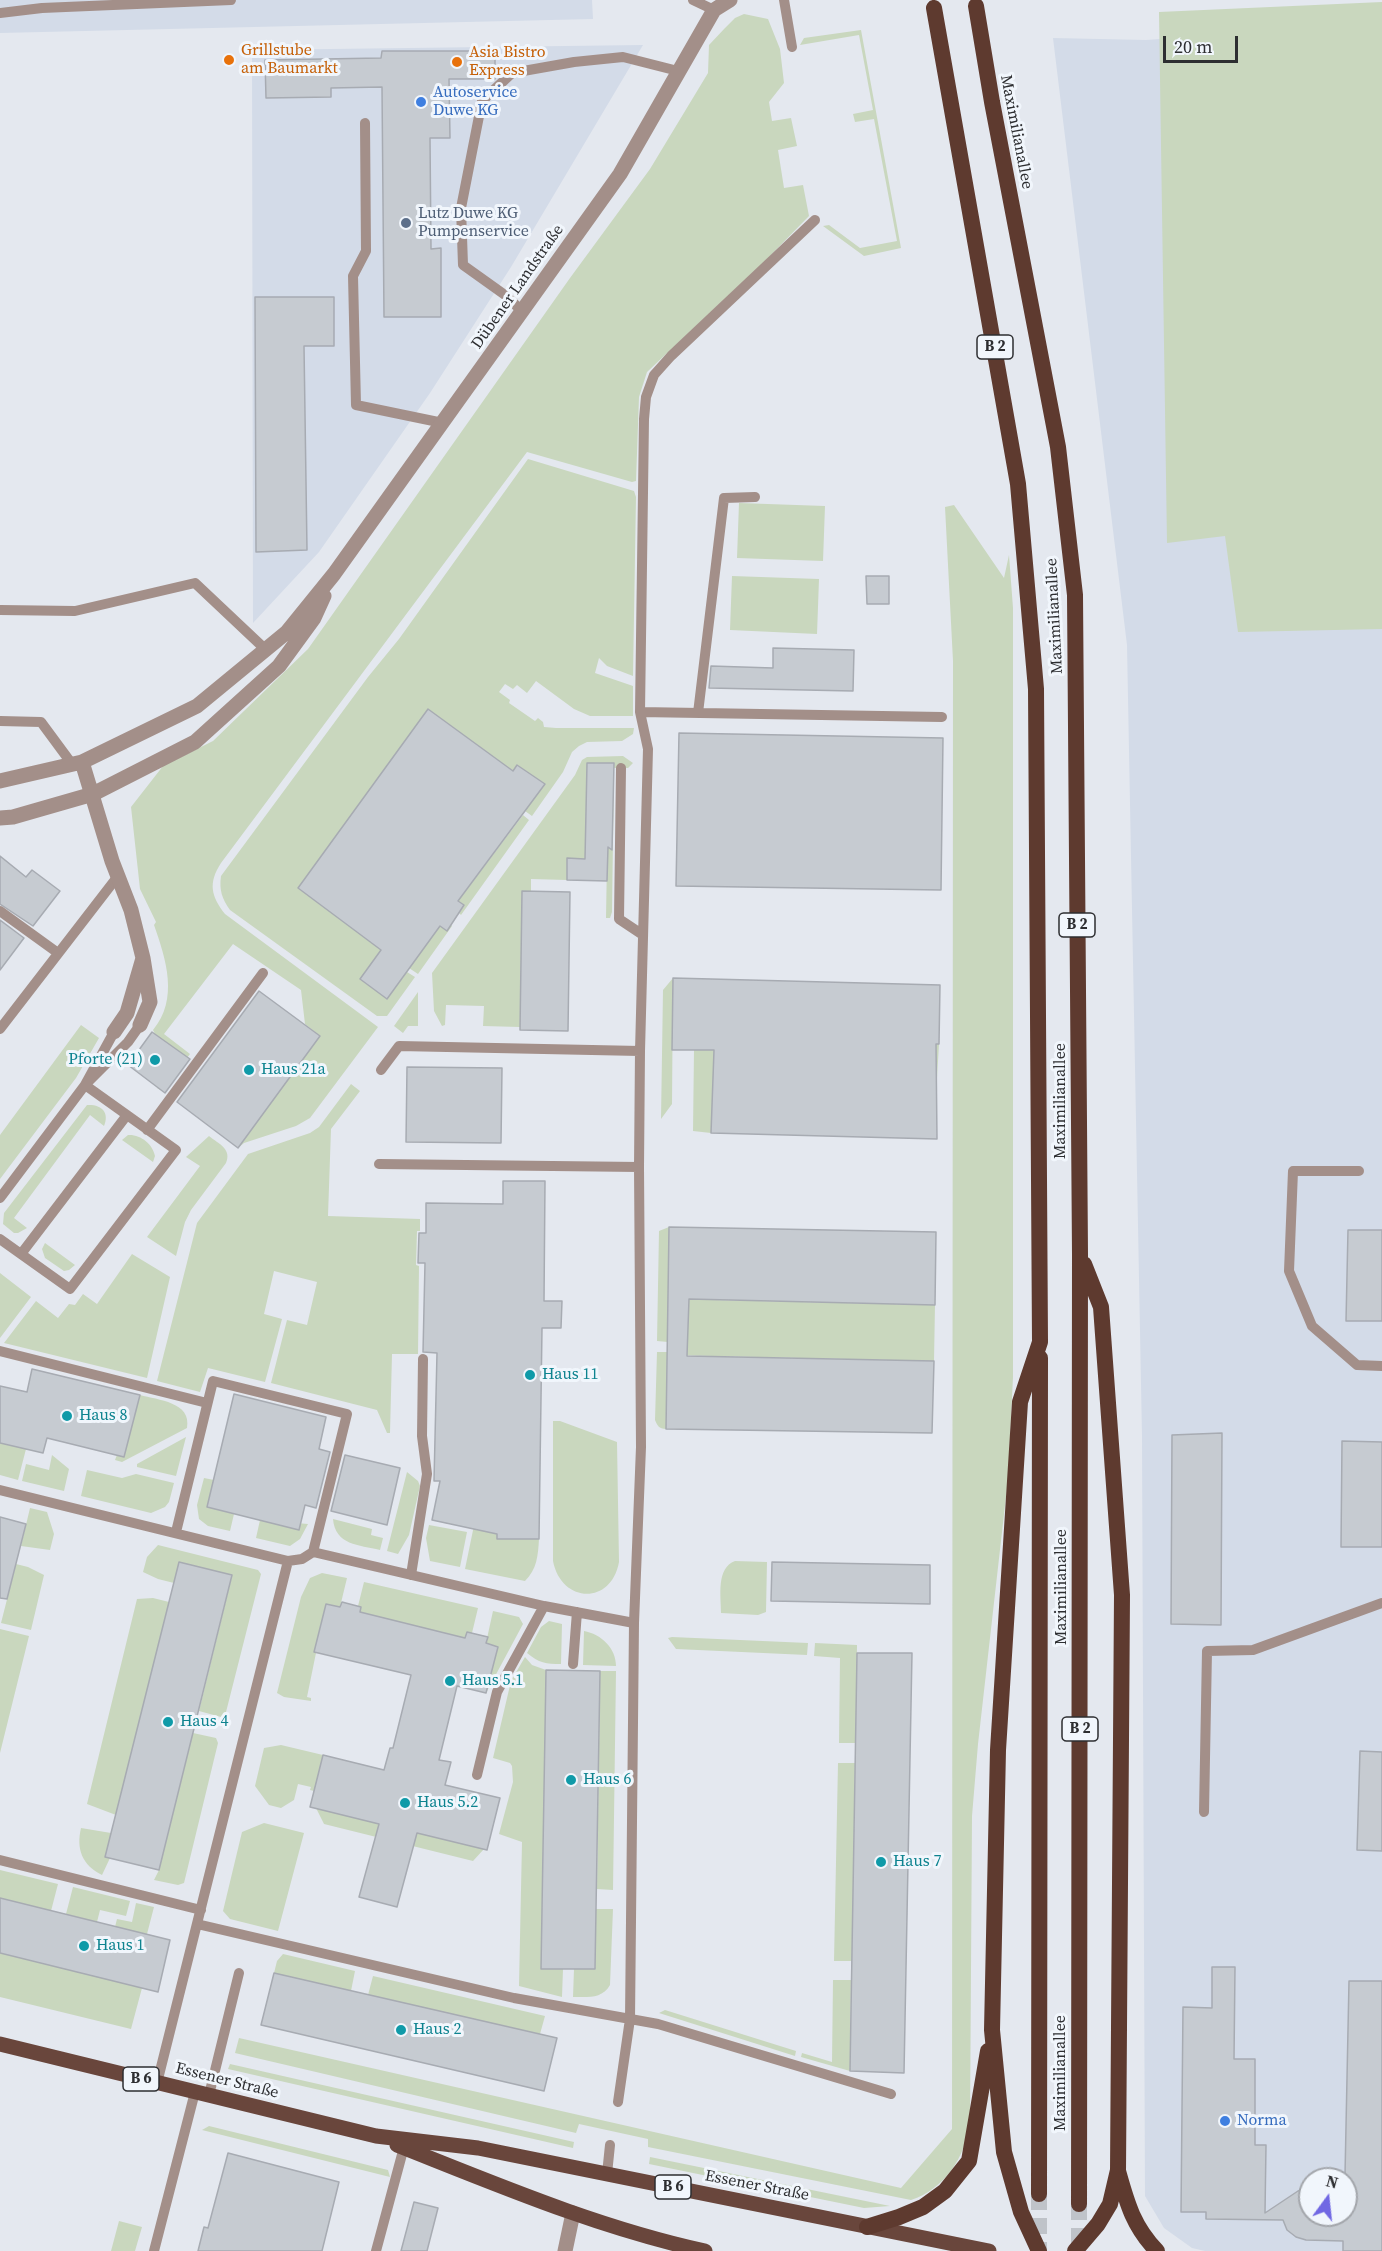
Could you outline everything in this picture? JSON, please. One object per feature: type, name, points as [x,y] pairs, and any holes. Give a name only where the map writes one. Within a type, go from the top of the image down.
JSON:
[{"type":"highway","name":"Maximilianallee","points":[[976,6],[994,114],[1058,447],[1075,595],[1080,1254],[1078,2204]]},
{"type":"highway","name":"B 2","points":[[934,8],[1018,484],[1036,689],[1040,1342]]},
{"type":"highway","points":[[1075,2251],[1098,2224],[1110,2204],[1118,2170],[1122,1595],[1101,1307],[1080,1254]]},
{"type":"highway","name":"Maximilianallee","points":[[1039,2194],[1040,1342]]},
{"type":"highway","points":[[1039,2251],[1021,2212],[1004,2152],[992,2030],[998,1750],[1019,1414],[1020,1402],[1040,1342]]},
{"type":"highway","points":[[867,2227],[923,2207],[945,2191],[969,2161],[992,2030]]},
{"type":"highway","points":[[1118,2170],[1130,2213],[1149,2243],[1157,2251]]},
{"type":"main road","name":"Essener Straße","points":[[0,2044],[376,2136],[478,2148],[989,2251]]},
{"type":"main road","name":"Essener Straße","points":[[376,2136],[573,2213],[631,2232],[705,2251]]},
{"type":"street","points":[[714,10],[730,0]]},
{"type":"street","name":"Dübener Landstraße","points":[[0,781],[77,763],[197,706],[287,632],[334,574],[620,174],[714,10]]},
{"type":"street","name":"Dübener Landstraße","points":[[0,818],[13,817],[93,794],[195,742],[279,666],[314,618],[334,574]]},
{"type":"street","points":[[77,763],[93,794],[131,910],[143,958],[150,1002],[140,1025]]},
{"type":"street","points":[[114,1032],[127,1013],[143,958]]},
{"type":"street","points":[[565,2251],[573,2213]]},
{"type":"lane","points":[[0,13],[42,8],[231,0]]},
{"type":"lane","points":[[693,0],[714,10]]},
{"type":"lane","points":[[784,0],[792,46]]},
{"type":"lane","points":[[523,312],[505,295],[463,265],[461,208],[482,101],[512,74],[574,62],[623,57],[678,71]]},
{"type":"lane","points":[[366,123],[366,251],[353,276],[356,405],[443,423]]},
{"type":"lane","points":[[618,2102],[630,2019],[634,1623],[641,1447],[640,1051],[648,749],[640,712],[644,419],[654,375],[671,356],[815,220]]},
{"type":"lane","points":[[698,713],[724,498],[755,497]]},
{"type":"lane","points":[[0,610],[75,611],[195,583],[265,649]]},
{"type":"lane","points":[[640,712],[942,717]]},
{"type":"lane","points":[[0,721],[41,722],[77,763]]},
{"type":"lane","points":[[621,768],[619,919],[643,936]]},
{"type":"lane","points":[[0,1029],[118,876]]},
{"type":"lane","points":[[0,911],[58,953]]},
{"type":"lane","points":[[147,1130],[263,973]]},
{"type":"lane","points":[[0,1198],[85,1085],[128,1042],[140,1025]]},
{"type":"lane","points":[[85,1085],[114,1032]]},
{"type":"lane","points":[[381,1070],[399,1046],[640,1051]]},
{"type":"lane","points":[[0,1239],[70,1289],[176,1150],[85,1085]]},
{"type":"lane","points":[[21,1254],[127,1115]]},
{"type":"lane","points":[[379,1164],[639,1167]]},
{"type":"lane","points":[[1359,1171],[1293,1171],[1289,1271],[1312,1326],[1357,1365],[1382,1366]]},
{"type":"lane","points":[[0,1351],[207,1403]]},
{"type":"lane","points":[[411,1575],[427,1474],[422,1436],[423,1359]]},
{"type":"lane","points":[[0,1490],[288,1561],[302,1559],[313,1552],[347,1414],[213,1381],[176,1532]]},
{"type":"lane","points":[[313,1552],[544,1606],[634,1623]]},
{"type":"lane","points":[[157,2083],[288,1561]]},
{"type":"lane","points":[[1204,1812],[1208,1652],[1253,1650],[1382,1603]]},
{"type":"lane","points":[[477,1775],[497,1692],[544,1606]]},
{"type":"lane","points":[[573,1664],[577,1612]]},
{"type":"lane","points":[[0,1860],[201,1910]]},
{"type":"lane","points":[[197,1924],[513,1998],[658,2024],[891,2094]]},
{"type":"lane","points":[[154,2251],[239,1972]]},
{"type":"lane","points":[[607,2174],[610,2145]]},
{"type":"lane","points":[[376,2251],[404,2147]]},
{"type":"shaded area","points":[[0,0],[592,0],[593,19],[0,33]]},
{"type":"shaded area","points":[[1382,23],[1382,2251],[1205,2251],[1192,2248],[1164,2228],[1145,2196],[1142,1436],[1127,645],[1053,38],[1146,40]]},
{"type":"shaded area","points":[[643,45],[511,267],[430,393],[319,552],[253,623],[252,50]]},
{"type":"green space","points":[[1382,2],[1382,629],[1238,632],[1225,536],[1167,543],[1159,12]]},
{"type":"green space","points":[[744,14],[768,19],[780,49],[784,83],[769,102],[772,121],[791,118],[797,146],[778,150],[784,188],[803,185],[809,216],[764,262],[647,372],[639,397],[636,481],[632,482],[527,452],[221,863],[214,877],[213,889],[225,914],[378,1027],[310,1118],[296,1126],[244,1143],[238,1148],[320,1036],[305,1024],[301,990],[233,944],[164,1034],[190,1054],[162,1091],[157,1088],[182,1054],[155,1034],[153,1030],[166,1005],[168,979],[163,951],[154,925],[156,922],[140,889],[131,807],[163,766],[213,741],[308,649],[570,278],[650,169],[708,73],[709,45],[735,18]]},
{"type":"green space","points":[[861,30],[901,248],[864,256],[823,226],[829,225],[860,248],[897,241],[874,119],[855,122],[853,114],[873,110],[859,35],[800,45],[804,38]]},
{"type":"green space","points":[[528,459],[634,491],[636,497],[633,676],[607,666],[599,658],[595,673],[633,686],[633,716],[590,716],[574,709],[536,681],[527,693],[517,685],[513,689],[505,684],[499,692],[510,700],[509,703],[535,721],[538,718],[543,722],[544,727],[634,728],[633,734],[622,741],[587,742],[579,746],[572,752],[563,772],[532,816],[525,811],[544,784],[517,765],[513,771],[428,709],[298,888],[381,950],[360,979],[387,999],[407,972],[415,977],[387,1016],[377,1016],[230,910],[222,894],[221,876],[368,677],[399,639]]},
{"type":"green space","points":[[739,503],[825,506],[823,561],[737,558]]},
{"type":"green space","points":[[954,505],[1004,578],[1009,555],[1013,608],[1013,1377],[1008,1479],[972,1816],[970,2123],[958,2159],[943,2180],[934,2188],[911,2200],[648,2147],[648,2139],[579,2124],[576,2133],[235,2053],[239,2038],[901,2188],[952,2129],[953,661],[945,507]]},
{"type":"green space","points":[[732,576],[819,579],[817,634],[730,630]]},
{"type":"green space","points":[[623,756],[633,763],[628,768],[614,768],[612,912],[610,918],[606,918],[607,859],[568,859],[567,880],[531,879],[531,891],[522,891],[520,1027],[483,1026],[484,1006],[446,1005],[445,1025],[442,1026],[434,1011],[432,973],[575,775],[582,760],[587,757]]},
{"type":"green space","points":[[523,815],[529,820],[461,915],[459,913],[464,905],[458,901]]},
{"type":"green space","points":[[451,925],[418,974],[409,968],[440,926]]},
{"type":"green space","points":[[673,978],[672,1104],[661,1119],[663,990]]},
{"type":"green space","points":[[418,992],[418,1026],[408,1026],[403,1033],[394,1026]]},
{"type":"green space","points":[[81,1025],[99,1038],[76,1078],[0,1179],[0,1135]]},
{"type":"green space","points":[[701,1039],[939,1044],[937,1078],[714,1073],[711,1133],[693,1131],[694,1050],[700,1050]]},
{"type":"green space","points":[[351,1084],[360,1091],[331,1129],[328,1216],[420,1219],[420,1231],[417,1231],[416,1265],[419,1266],[418,1354],[392,1354],[390,1433],[387,1433],[377,1410],[271,1383],[287,1320],[307,1325],[317,1282],[274,1271],[264,1314],[282,1319],[265,1382],[208,1368],[200,1392],[157,1381],[197,1223],[248,1154],[310,1133],[319,1127]]},
{"type":"green space","points":[[87,1105],[103,1110],[106,1117],[104,1126],[90,1115],[14,1218],[27,1228],[14,1233],[3,1224],[4,1213]]},
{"type":"green space","points":[[128,1135],[137,1136],[149,1144],[155,1156],[153,1162],[122,1140]]},
{"type":"green space","points":[[209,1136],[226,1150],[226,1163],[191,1210],[185,1222],[176,1256],[147,1237],[200,1166],[186,1157]]},
{"type":"green space","points":[[669,1227],[669,1299],[935,1305],[934,1361],[668,1355],[666,1429],[660,1427],[655,1420],[657,1352],[667,1352],[668,1342],[657,1341],[659,1231]]},
{"type":"green space","points":[[45,1243],[75,1265],[64,1271],[45,1258],[42,1249]]},
{"type":"green space","points":[[132,1254],[170,1277],[147,1378],[4,1343],[36,1301],[58,1318],[69,1304],[75,1305],[83,1294],[97,1304]]},
{"type":"green space","points":[[0,1273],[31,1297],[0,1338]]},
{"type":"green space","points":[[140,1395],[179,1407],[187,1419],[187,1428],[122,1462],[115,1460]]},
{"type":"green space","points":[[553,1421],[560,1421],[617,1442],[619,1562],[614,1576],[597,1592],[586,1594],[566,1585],[558,1575],[553,1561]]},
{"type":"green space","points":[[186,1437],[176,1476],[137,1467],[137,1464]]},
{"type":"green space","points":[[0,1443],[26,1449],[18,1480],[0,1475]]},
{"type":"green space","points":[[52,1455],[69,1469],[64,1491],[22,1481],[26,1464],[49,1470]]},
{"type":"green space","points":[[87,1470],[122,1478],[136,1474],[174,1483],[169,1502],[165,1507],[151,1513],[81,1496]]},
{"type":"green space","points":[[407,1472],[418,1481],[420,1486],[409,1535],[398,1554],[387,1551]]},
{"type":"green space","points":[[204,1478],[214,1480],[207,1507],[234,1514],[230,1531],[208,1526],[199,1519],[197,1505]]},
{"type":"green space","points":[[498,1499],[497,1539],[539,1539],[536,1562],[525,1581],[465,1569],[478,1506]]},
{"type":"green space","points":[[30,1508],[47,1512],[54,1534],[50,1550],[21,1546]]},
{"type":"green space","points":[[333,1519],[372,1529],[371,1535],[383,1538],[380,1550],[356,1545],[343,1539],[335,1528]]},
{"type":"green space","points":[[260,1520],[308,1524],[300,1539],[290,1546],[256,1538]]},
{"type":"green space","points":[[429,1525],[467,1532],[460,1567],[430,1561],[426,1538]]},
{"type":"green space","points":[[158,1545],[258,1570],[261,1574],[225,1716],[199,1711],[232,1576],[179,1563],[174,1583],[158,1579],[143,1572],[147,1557]]},
{"type":"green space","points":[[735,1561],[767,1562],[766,1612],[758,1615],[721,1613],[722,1576],[729,1565]]},
{"type":"green space","points":[[16,1564],[44,1575],[31,1630],[1,1623]]},
{"type":"green space","points":[[322,1573],[347,1578],[340,1607],[326,1604],[307,1697],[311,1698],[311,1701],[284,1697],[277,1693],[301,1597],[310,1578]]},
{"type":"green space","points":[[364,1582],[478,1608],[472,1633],[465,1638],[360,1612],[361,1607],[358,1606]]},
{"type":"green space","points":[[153,1598],[169,1602],[116,1815],[87,1804],[137,1599]]},
{"type":"green space","points":[[493,1611],[519,1617],[523,1624],[486,1693],[498,1647],[486,1643]]},
{"type":"green space","points":[[549,1621],[562,1624],[561,1664],[543,1662],[527,1653],[541,1627]]},
{"type":"green space","points":[[0,1629],[29,1636],[0,1753]]},
{"type":"green space","points":[[584,1631],[596,1635],[606,1643],[613,1653],[616,1666],[583,1665]]},
{"type":"green space","points":[[668,1638],[808,1643],[807,1655],[676,1649]]},
{"type":"green space","points":[[815,1643],[857,1645],[856,1743],[839,1743],[840,1658],[814,1656]]},
{"type":"green space","points":[[525,1657],[532,1665],[546,1670],[541,1969],[563,1969],[562,1997],[519,1986],[522,1842],[499,1834],[513,1782],[512,1766],[510,1763],[493,1758],[511,1681]]},
{"type":"green space","points":[[600,1671],[616,1671],[613,1890],[597,1889]]},
{"type":"green space","points":[[193,1733],[216,1738],[218,1743],[184,1883],[178,1885],[154,1880],[159,1870]]},
{"type":"green space","points":[[281,1745],[323,1755],[314,1791],[310,1790],[311,1787],[298,1784],[294,1800],[281,1808],[269,1805],[255,1786],[264,1748]]},
{"type":"green space","points":[[838,1763],[855,1763],[852,1961],[834,1961]]},
{"type":"green space","points":[[316,1808],[484,1849],[473,1861],[324,1824]]},
{"type":"green space","points":[[264,1823],[304,1833],[278,1931],[230,1919],[223,1911],[242,1832]]},
{"type":"green space","points":[[81,1828],[111,1833],[110,1858],[102,1875],[95,1871],[82,1856],[79,1843]]},
{"type":"green space","points":[[0,1870],[58,1884],[51,1911],[0,1898]]},
{"type":"green space","points":[[73,1887],[130,1901],[126,1916],[100,1910],[97,1922],[66,1914]]},
{"type":"green space","points":[[136,1903],[154,1907],[147,1934],[115,1927],[117,1919],[132,1922]]},
{"type":"green space","points":[[596,1909],[613,1909],[610,1985],[599,1995],[573,1997],[574,1969],[595,1969]]},
{"type":"green space","points":[[0,1953],[142,1988],[131,2029],[0,1997]]},
{"type":"green space","points":[[283,1954],[355,1971],[351,1991],[274,1973],[277,1961]]},
{"type":"green space","points":[[373,1976],[545,2016],[540,2034],[368,1995]]},
{"type":"green space","points":[[833,1980],[851,1980],[850,2071],[801,2057],[802,2053],[832,2062]]},
{"type":"green space","points":[[665,2010],[796,2051],[795,2056],[659,2013]]},
{"type":"green space","points":[[230,2064],[574,2142],[573,2148],[228,2069]]},
{"type":"green space","points":[[209,2126],[388,2170],[390,2177],[202,2130]]},
{"type":"green space","points":[[650,2157],[890,2206],[864,2208],[649,2164]]},
{"type":"green space","points":[[119,2221],[142,2227],[135,2251],[111,2251]]},
{"type":"building","points":[[382,51],[495,51],[495,79],[449,79],[450,138],[430,138],[431,249],[441,248],[441,317],[384,317],[382,87],[331,88],[331,97],[266,98],[265,60],[381,58]]},
{"type":"building","points":[[255,297],[334,297],[334,346],[304,346],[307,550],[256,552]]},
{"type":"building","points":[[866,576],[889,576],[889,604],[867,604]]},
{"type":"building","points":[[773,648],[854,650],[853,691],[709,688],[711,666],[773,668]]},
{"type":"building","points":[[428,709],[513,771],[517,765],[545,784],[458,901],[464,905],[447,931],[440,926],[387,999],[360,979],[381,950],[298,888]]},
{"type":"building","points":[[679,733],[943,738],[941,890],[676,886]]},
{"type":"building","points":[[587,763],[614,763],[612,850],[608,847],[607,881],[567,880],[567,858],[585,859]]},
{"type":"building","points":[[0,856],[26,877],[32,870],[60,891],[33,926],[0,904]]},
{"type":"building","points":[[522,891],[570,892],[568,1031],[520,1030]]},
{"type":"building","points":[[0,920],[24,938],[0,970]]},
{"type":"building","points":[[673,978],[940,985],[939,1044],[936,1044],[937,1139],[711,1133],[714,1050],[672,1050]]},
{"type":"building","name":"Haus 21a","points":[[259,991],[320,1036],[238,1148],[177,1102]]},
{"type":"building","name":"Pforte (21)","points":[[152,1032],[190,1059],[165,1093],[128,1065]]},
{"type":"building","points":[[407,1067],[502,1068],[501,1143],[406,1142]]},
{"type":"building","points":[[503,1181],[545,1181],[544,1301],[562,1301],[561,1328],[542,1328],[539,1539],[497,1539],[497,1534],[432,1520],[440,1481],[434,1481],[437,1353],[423,1352],[425,1263],[418,1263],[419,1233],[426,1233],[426,1203],[503,1204]]},
{"type":"building","points":[[669,1227],[936,1232],[935,1305],[689,1299],[687,1356],[934,1361],[932,1433],[666,1429]]},
{"type":"building","points":[[1348,1230],[1382,1230],[1382,1321],[1346,1321]]},
{"type":"building","name":"Haus 8","points":[[32,1369],[140,1395],[124,1457],[47,1438],[43,1453],[0,1443],[0,1386],[27,1392]]},
{"type":"building","points":[[234,1394],[326,1417],[319,1449],[330,1452],[316,1508],[305,1505],[299,1530],[207,1507]]},
{"type":"building","points":[[1222,1433],[1221,1625],[1171,1624],[1172,1435]]},
{"type":"building","points":[[1342,1441],[1382,1442],[1382,1547],[1341,1547]]},
{"type":"building","points":[[345,1455],[400,1468],[387,1525],[331,1511]]},
{"type":"building","points":[[0,1517],[26,1524],[7,1599],[0,1598]]},
{"type":"building","name":"Haus 4","points":[[179,1562],[232,1575],[159,1870],[105,1857]]},
{"type":"building","points":[[772,1562],[930,1565],[930,1604],[771,1601]]},
{"type":"building","points":[[342,1602],[361,1607],[360,1612],[465,1638],[467,1632],[488,1637],[486,1643],[498,1647],[486,1693],[457,1686],[439,1760],[451,1762],[445,1785],[500,1798],[487,1850],[417,1833],[397,1907],[359,1897],[379,1824],[310,1807],[323,1755],[384,1770],[390,1748],[393,1748],[411,1675],[314,1652],[326,1604],[340,1607]]},
{"type":"building","name":"Haus 7","points":[[857,1653],[912,1653],[904,2073],[850,2071]]},
{"type":"building","name":"Haus 6","points":[[546,1670],[600,1671],[595,1969],[541,1969]]},
{"type":"building","points":[[1360,1751],[1382,1752],[1382,1851],[1357,1850]]},
{"type":"building","name":"Haus 1","points":[[0,1898],[170,1940],[158,1992],[0,1953]]},
{"type":"building","points":[[1212,1967],[1235,1967],[1234,2059],[1255,2059],[1255,2145],[1266,2145],[1265,2213],[1298,2191],[1298,2227],[1358,2227],[1358,2167],[1345,2167],[1349,1981],[1382,1981],[1382,2251],[1343,2251],[1343,2241],[1306,2240],[1296,2237],[1287,2230],[1283,2220],[1206,2219],[1206,2212],[1181,2212],[1183,2007],[1212,2008]]},
{"type":"building","name":"Haus 2","points":[[274,1973],[557,2038],[544,2091],[261,2025]]},
{"type":"building","points":[[228,2153],[339,2182],[322,2251],[198,2251],[204,2227],[208,2228]]},
{"type":"building","points":[[414,2202],[438,2208],[427,2251],[401,2251]]},
{"type":"tunnel","points":[[1039,2194],[1039,2251]]},
{"type":"tunnel","points":[[1079,2204],[1079,2251]]},
{"type":"place","name":"Grillstube am Baumarkt","points":[[229,60]]},
{"type":"place","name":"Asia Bistro Express","points":[[457,62]]},
{"type":"place","name":"Autoservice Duwe KG","points":[[421,102]]},
{"type":"place","name":"Lutz Duwe KG Pumpenservice","points":[[406,223]]},
{"type":"place","name":"Pforte (21)","points":[[155,1060]]},
{"type":"place","name":"Haus 21a","points":[[249,1070]]},
{"type":"place","name":"Haus 11","points":[[530,1375]]},
{"type":"place","name":"Haus 8","points":[[67,1416]]},
{"type":"place","name":"Haus 5.1","points":[[450,1681]]},
{"type":"place","name":"Haus 4","points":[[168,1722]]},
{"type":"place","name":"Haus 6","points":[[571,1780]]},
{"type":"place","name":"Haus 5.2","points":[[405,1803]]},
{"type":"place","name":"Haus 7","points":[[881,1862]]},
{"type":"place","name":"Haus 1","points":[[84,1946]]},
{"type":"place","name":"Haus 2","points":[[401,2030]]},
{"type":"place","name":"Norma","points":[[1225,2121]]}]
